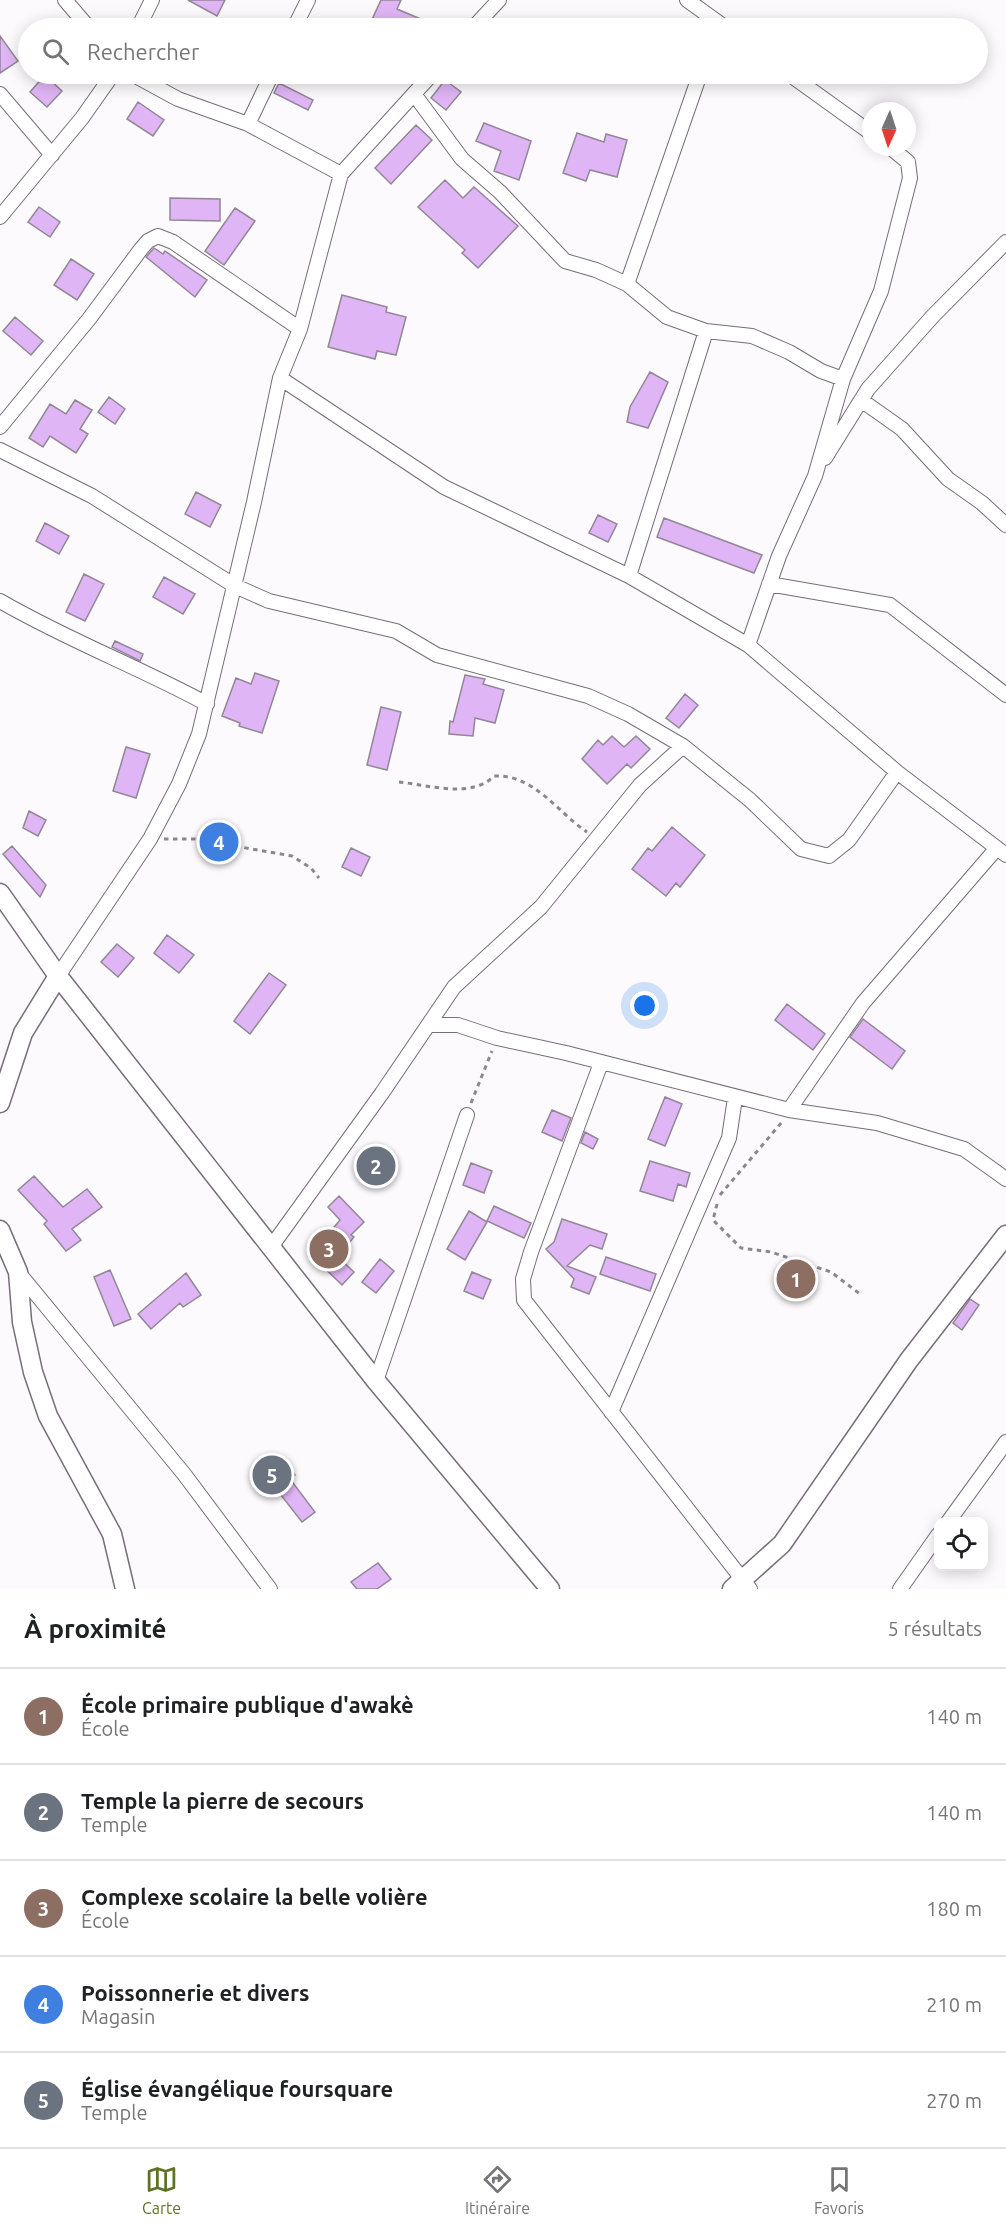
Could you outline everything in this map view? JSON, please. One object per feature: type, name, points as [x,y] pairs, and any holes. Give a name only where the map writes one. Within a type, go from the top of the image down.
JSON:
[{"type":"street","points":[[65,0],[80,18]]},
{"type":"street","points":[[143,18],[152,0]]},
{"type":"street","points":[[299,18],[308,0]]},
{"type":"street","points":[[482,18],[499,0]]},
{"type":"street","points":[[687,0],[710,18]]},
{"type":"street","points":[[0,217],[52,155],[105,84]]},
{"type":"street","points":[[150,84],[178,99],[248,124],[341,174]]},
{"type":"street","points":[[248,124],[267,84]]},
{"type":"street","points":[[0,1103],[23,1033],[58,975],[150,839],[179,784],[199,734],[207,704],[280,378],[300,329],[341,174],[423,84]]},
{"type":"street","points":[[627,284],[697,84]]},
{"type":"street","points":[[803,84],[862,127]]},
{"type":"street","points":[[0,94],[52,155]]},
{"type":"street","points":[[414,94],[462,159],[500,192],[565,261],[596,270],[627,284],[667,317],[706,331],[752,336],[789,352],[821,371],[843,379]]},
{"type":"street","points":[[748,645],[769,584],[815,476],[843,379],[881,291],[910,178],[908,162],[901,156]]},
{"type":"street","points":[[0,427],[89,319],[141,249],[148,241],[158,236],[173,242],[300,329]]},
{"type":"street","points":[[815,476],[861,400],[932,317],[1006,242]]},
{"type":"street","points":[[629,576],[706,331]]},
{"type":"street","points":[[280,378],[444,487],[629,576],[748,645],[897,772],[1001,852],[863,1003],[789,1110]]},
{"type":"street","points":[[861,400],[902,429],[948,479],[982,503],[1006,525]]},
{"type":"street","points":[[0,450],[92,495],[235,586],[301,610],[396,632],[437,655],[588,696],[628,714],[683,746],[750,800],[801,849],[829,856],[849,840],[897,772]]},
{"type":"street","points":[[769,584],[890,605],[1006,695]]},
{"type":"street","points":[[0,601],[47,628],[141,670],[207,704]]},
{"type":"street","points":[[271,1247],[454,987],[541,907],[640,785],[683,746]]},
{"type":"street","points":[[0,893],[58,975],[376,1381],[550,1589]]},
{"type":"street","points":[[429,1025],[458,1025],[497,1038],[601,1062],[735,1098],[789,1110],[877,1123],[946,1142],[971,1153],[1006,1179]]},
{"type":"street","points":[[601,1062],[523,1279],[524,1300],[742,1586],[782,1544],[909,1360],[1006,1235]]},
{"type":"street","points":[[611,1412],[729,1138],[735,1098]]},
{"type":"street","points":[[376,1381],[467,1115]]},
{"type":"street","points":[[0,1230],[18,1272],[184,1474],[270,1589]]},
{"type":"street","points":[[18,1272],[22,1322],[40,1394],[48,1416],[112,1534],[125,1589]]},
{"type":"street","points":[[951,1517],[1006,1442]]},
{"type":"street","points":[[900,1589],[934,1542]]},
{"type":"path","points":[[399,782],[470,789],[485,786],[494,776],[511,775],[547,798],[596,838]]},
{"type":"path","points":[[150,839],[195,839],[292,855],[311,868],[319,878]]},
{"type":"path","points":[[467,1115],[497,1038]]},
{"type":"path","points":[[789,1110],[785,1119],[718,1197],[713,1220],[741,1248],[771,1252],[831,1272],[860,1294]]},
{"type":"building","points":[[188,0],[225,0],[217,16]]},
{"type":"building","points":[[381,0],[401,0],[397,9],[418,18],[373,18]]},
{"type":"building","points":[[0,36],[18,61],[0,73]]},
{"type":"building","points":[[37,84],[55,84],[62,91],[47,107],[30,92]]},
{"type":"building","points":[[278,84],[281,84],[313,100],[308,110],[274,93]]},
{"type":"building","points":[[442,84],[450,84],[461,92],[446,110],[431,98]]},
{"type":"building","points":[[138,102],[164,120],[153,136],[127,119]]},
{"type":"building","points":[[484,123],[531,141],[519,180],[494,171],[501,151],[476,141]]},
{"type":"building","points":[[416,125],[432,140],[391,184],[375,168]]},
{"type":"building","points":[[577,133],[604,142],[606,134],[627,140],[617,177],[590,170],[586,181],[563,173]]},
{"type":"building","points":[[445,180],[463,198],[474,187],[518,226],[478,268],[462,253],[465,250],[418,207]]},
{"type":"building","points":[[170,198],[220,199],[220,221],[170,220]]},
{"type":"building","points":[[39,207],[60,222],[50,237],[28,222]]},
{"type":"building","points":[[235,208],[255,221],[224,265],[205,251]]},
{"type":"building","points":[[154,248],[163,254],[165,251],[207,280],[195,297],[146,257]]},
{"type":"building","points":[[71,259],[94,274],[77,300],[54,285]]},
{"type":"building","points":[[342,295],[387,307],[386,312],[406,317],[396,355],[377,351],[375,359],[328,347]]},
{"type":"building","points":[[15,317],[43,341],[31,355],[3,331]]},
{"type":"building","points":[[650,372],[668,382],[648,428],[627,422],[630,407]]},
{"type":"building","points":[[109,397],[125,409],[115,424],[98,412]]},
{"type":"building","points":[[75,400],[92,410],[80,429],[88,434],[76,453],[50,436],[43,447],[29,438],[50,404],[66,414]]},
{"type":"building","points":[[196,492],[221,505],[210,527],[185,514]]},
{"type":"building","points":[[598,515],[617,524],[608,542],[589,533]]},
{"type":"building","points":[[664,518],[762,555],[754,573],[657,537]]},
{"type":"building","points":[[45,523],[69,536],[59,554],[36,541]]},
{"type":"building","points":[[84,574],[104,584],[85,621],[66,612]]},
{"type":"building","points":[[164,577],[195,594],[183,614],[153,597]]},
{"type":"building","points":[[115,641],[143,654],[140,661],[112,647]]},
{"type":"building","points":[[255,673],[279,681],[262,733],[239,726],[240,723],[222,716],[236,678],[251,684]]},
{"type":"building","points":[[465,675],[485,679],[483,684],[504,690],[495,723],[475,718],[473,736],[449,734],[450,721],[453,722]]},
{"type":"building","points":[[685,694],[698,705],[679,728],[666,718]]},
{"type":"building","points":[[381,707],[401,712],[387,770],[367,765]]},
{"type":"building","points":[[612,736],[624,747],[636,736],[650,749],[631,768],[627,764],[607,784],[582,759],[598,740],[603,745]]},
{"type":"building","points":[[126,747],[150,754],[136,798],[113,791]]},
{"type":"building","points":[[29,811],[46,820],[38,836],[23,828]]},
{"type":"building","points":[[672,827],[705,855],[680,887],[676,883],[666,896],[632,869],[648,848],[652,851]]},
{"type":"building","points":[[12,846],[46,885],[40,897],[3,854]]},
{"type":"building","points":[[351,848],[370,857],[361,876],[342,867]]},
{"type":"building","points":[[167,935],[194,955],[179,973],[154,953]]},
{"type":"building","points":[[117,944],[134,958],[118,977],[101,962]]},
{"type":"building","points":[[269,973],[286,985],[250,1034],[234,1021]]},
{"type":"building","points":[[787,1004],[825,1034],[813,1050],[775,1020]]},
{"type":"building","points":[[863,1019],[905,1051],[892,1069],[850,1037]]},
{"type":"building","points":[[665,1097],[682,1104],[665,1146],[648,1139]]},
{"type":"building","points":[[552,1110],[571,1118],[562,1141],[542,1132]]},
{"type":"building","points":[[585,1132],[598,1139],[593,1149],[581,1143]]},
{"type":"building","points":[[650,1161],[690,1173],[686,1187],[678,1184],[673,1201],[640,1191]]},
{"type":"building","points":[[471,1163],[492,1171],[484,1193],[463,1185]]},
{"type":"building","points":[[34,1176],[63,1207],[87,1189],[102,1207],[72,1229],[81,1240],[66,1251],[44,1224],[47,1221],[18,1190]]},
{"type":"building","points":[[339,1196],[364,1222],[351,1235],[354,1237],[338,1257],[354,1272],[342,1285],[311,1255],[340,1220],[328,1207]]},
{"type":"building","points":[[494,1206],[531,1223],[524,1238],[487,1221]]},
{"type":"building","points":[[469,1211],[487,1222],[465,1260],[447,1249]]},
{"type":"building","points":[[562,1219],[607,1234],[602,1249],[590,1245],[567,1266],[596,1277],[589,1294],[571,1287],[574,1279],[546,1249],[554,1242]]},
{"type":"building","points":[[606,1257],[656,1274],[650,1291],[600,1274]]},
{"type":"building","points":[[380,1259],[394,1271],[376,1293],[362,1282]]},
{"type":"building","points":[[110,1270],[131,1319],[114,1326],[94,1277]]},
{"type":"building","points":[[472,1272],[491,1280],[483,1299],[464,1291]]},
{"type":"building","points":[[186,1273],[201,1295],[183,1307],[180,1303],[151,1329],[138,1314]]},
{"type":"building","points":[[970,1299],[979,1305],[962,1330],[953,1323]]},
{"type":"building","points":[[284,1462],[295,1475],[290,1479],[315,1512],[302,1522],[266,1476]]},
{"type":"building","points":[[378,1563],[391,1579],[377,1589],[357,1589],[351,1582]]},
{"type":"place","name":"Poissonnerie et divers","points":[[219,842]]},
{"type":"place","name":"Temple la pierre de secours","points":[[376,1166]]},
{"type":"place","name":"Complexe scolaire la belle volière","points":[[329,1249]]},
{"type":"place","name":"École primaire publique d'awakè","points":[[796,1279]]},
{"type":"place","name":"Église évangélique foursquare","points":[[272,1475]]}]
